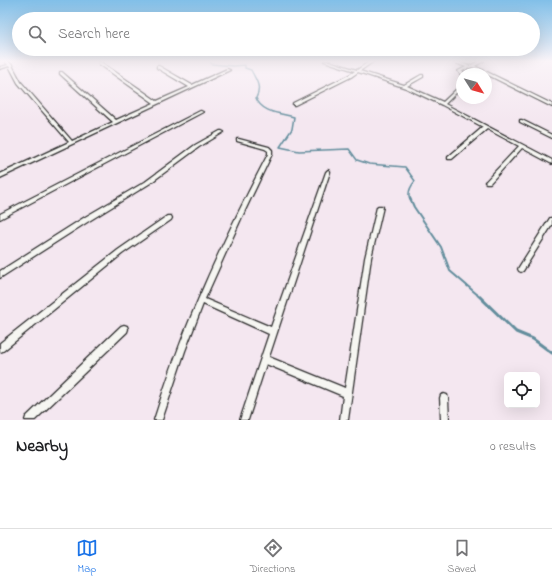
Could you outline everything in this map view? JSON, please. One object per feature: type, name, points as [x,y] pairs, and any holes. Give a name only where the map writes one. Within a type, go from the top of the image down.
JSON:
[{"type":"street","points":[[18,81],[70,142]]},
{"type":"street","points":[[69,81],[114,122]]},
{"type":"street","points":[[124,81],[157,104]]},
{"type":"street","points":[[181,81],[192,87]]},
{"type":"street","points":[[0,176],[70,142],[157,104],[206,81]]},
{"type":"street","points":[[294,104],[338,81]]},
{"type":"street","points":[[387,81],[404,86],[443,104],[552,162]]},
{"type":"street","points":[[404,86],[414,81]]},
{"type":"street","points":[[502,81],[552,106]]},
{"type":"street","points":[[443,104],[456,91]]},
{"type":"street","points":[[0,217],[201,112]]},
{"type":"street","points":[[520,121],[552,137]]},
{"type":"street","points":[[450,158],[486,128]]},
{"type":"street","points":[[0,275],[87,219],[147,183],[197,146],[222,132]]},
{"type":"street","points":[[158,420],[168,386],[201,300],[236,222],[270,154],[270,150],[267,148],[239,140]]},
{"type":"street","points":[[488,182],[522,147]]},
{"type":"street","points":[[244,420],[328,172]]},
{"type":"street","points":[[344,420],[368,258],[380,207]]},
{"type":"street","points":[[0,348],[120,252],[168,218]]},
{"type":"street","points":[[521,270],[552,220]]},
{"type":"street","points":[[201,300],[273,332]]},
{"type":"street","points":[[29,420],[124,329]]},
{"type":"street","points":[[264,359],[347,393]]},
{"type":"street","points":[[444,398],[445,420]]},
{"type":"waterway","points":[[256,81],[258,84],[258,94],[256,98],[262,107],[272,112],[294,117],[292,129],[280,147],[299,151],[349,149],[357,160],[369,164],[405,167],[415,181],[409,192],[410,199]]},
{"type":"waterway","points":[[410,198],[414,207],[441,247],[450,271],[479,296]]},
{"type":"waterway","points":[[478,295],[516,332],[533,339],[552,353]]}]
